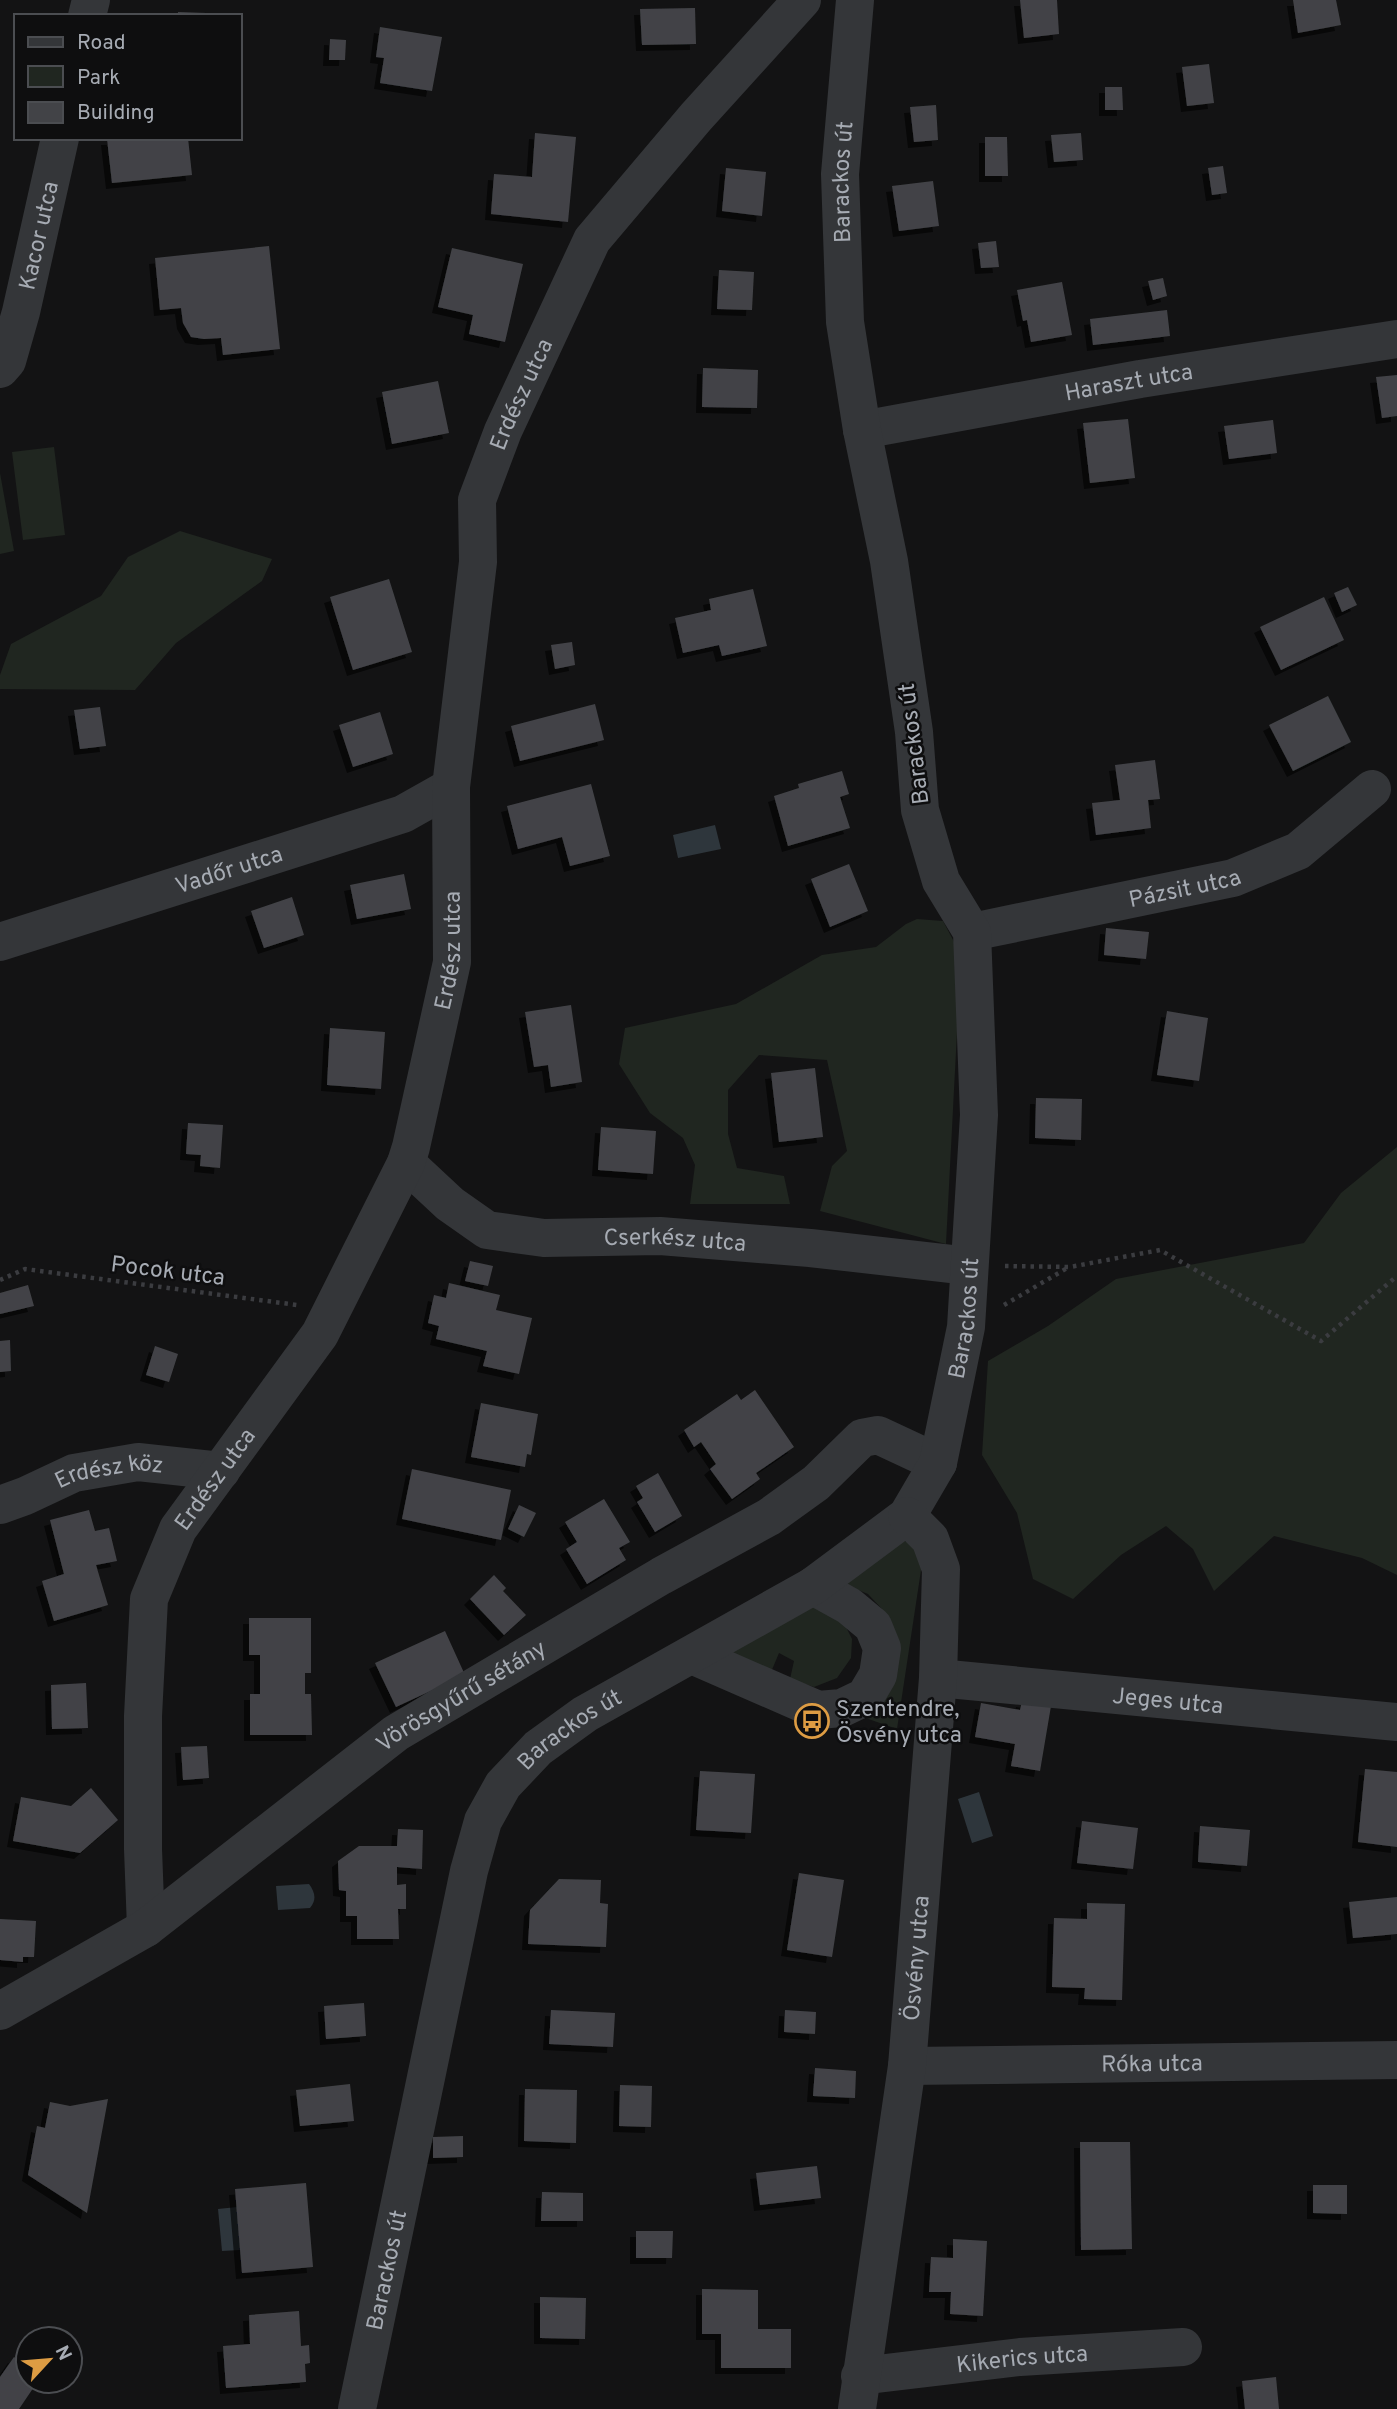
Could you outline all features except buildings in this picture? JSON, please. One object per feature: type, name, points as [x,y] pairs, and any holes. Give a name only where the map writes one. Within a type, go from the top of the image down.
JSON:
[{"type":"street","name":"Erdész utca","points":[[146,1928],[143,1716],[149,1599],[178,1529],[320,1334],[406,1163],[452,962],[451,787],[478,562],[477,500],[503,431],[592,240],[696,117],[802,0]]},
{"type":"street","name":"Barackos út","points":[[357,2409],[469,1871],[483,1821],[503,1785],[538,1748],[585,1714],[813,1586],[907,1516],[938,1463],[966,1327],[979,1115],[972,932],[941,881],[920,810],[914,732],[889,561],[862,429],[845,322],[840,174],[855,0]]},
{"type":"street","name":"Kacor utca","points":[[0,369],[8,361],[21,312],[60,140]]},
{"type":"street","name":"Haraszt utca","points":[[862,429],[1140,379],[1397,339]]},
{"type":"street","name":"Vadőr utca","points":[[0,942],[403,814],[451,787]]},
{"type":"street","name":"Pázsit utca","points":[[972,932],[1233,878],[1298,851],[1372,789]]},
{"type":"street","name":"Cserkész utca","points":[[406,1163],[450,1205],[487,1230],[544,1238],[660,1236],[810,1248],[969,1266]]},
{"type":"street","name":"Vörösgyűrű sétány","points":[[0,2011],[146,1928],[396,1733],[661,1576],[769,1517],[816,1483],[862,1438],[878,1435],[938,1463]]},
{"type":"street","name":"Erdész köz","points":[[0,1505],[74,1473],[138,1462],[222,1471]]},
{"type":"street","name":"Ösvény utca","points":[[859,2393],[907,2066],[937,1678],[941,1569],[930,1539],[907,1516]]},
{"type":"street","points":[[692,1655],[818,1710],[842,1708],[865,1697],[878,1675],[882,1648],[873,1626],[849,1606],[813,1586]]},
{"type":"street","name":"Jeges utca","points":[[937,1678],[1397,1722]]},
{"type":"street","name":"Róka utca","points":[[907,2066],[1397,2060]]},
{"type":"street","name":"Kikerics utca","points":[[859,2393],[1020,2357],[1183,2347]]},
{"type":"path","points":[[969,1266],[1070,1267],[1160,1250],[1321,1341],[1397,1276]]},
{"type":"path","points":[[966,1327],[1070,1267]]},
{"type":"path","name":"Pocok utca","points":[[0,1280],[25,1269],[332,1310]]},
{"type":"green space","points":[[54,447],[65,535],[23,540],[12,452]]},
{"type":"green space","points":[[0,473],[14,551],[0,554]]},
{"type":"green space","points":[[180,531],[272,559],[262,581],[176,643],[135,690],[0,689],[0,675],[11,644],[101,596],[128,557]]},
{"type":"green space","points":[[917,919],[943,921],[961,955],[946,1244],[820,1211],[832,1166],[847,1151],[827,1060],[759,1055],[728,1090],[728,1134],[737,1168],[784,1176],[790,1204],[690,1204],[695,1165],[683,1138],[650,1113],[619,1064],[625,1028],[736,1004],[822,955],[876,947]]},
{"type":"green space","points":[[1397,1147],[1397,1575],[1362,1558],[1274,1536],[1214,1591],[1193,1549],[1166,1526],[1121,1555],[1073,1599],[1033,1579],[1017,1513],[982,1455],[988,1361],[1048,1326],[1116,1279],[1304,1243],[1341,1193]]},
{"type":"green space","points":[[897,1540],[915,1543],[923,1557],[897,1729],[857,1715],[882,1609],[868,1594],[846,1585]]},
{"type":"green space","points":[[810,1603],[844,1623],[852,1639],[851,1658],[837,1678],[814,1687],[790,1679],[794,1661],[779,1653],[771,1672],[720,1653]]},
{"type":"shaded area","points":[[715,825],[721,849],[678,858],[673,835]]},
{"type":"shaded area","points":[[979,1792],[993,1836],[972,1843],[958,1799]]},
{"type":"shaded area","points":[[309,1884],[314,1896],[310,1908],[278,1910],[276,1886]]},
{"type":"shaded area","points":[[237,2207],[240,2250],[222,2251],[218,2209]]},
{"type":"place","name":"Szentendre, Ösvény utca","points":[[812,1721]]}]
